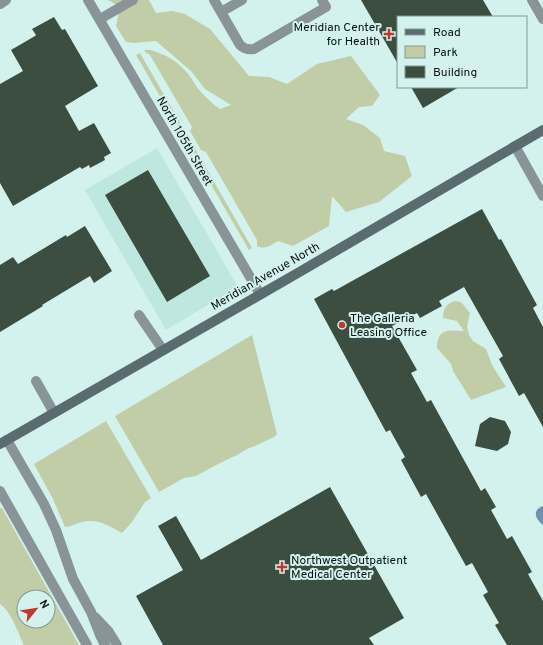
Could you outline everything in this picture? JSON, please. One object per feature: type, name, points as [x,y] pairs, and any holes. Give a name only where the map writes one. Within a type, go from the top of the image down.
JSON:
[{"type":"street","points":[[0,4],[6,0]]},
{"type":"street","name":"North 105th Street","points":[[88,0],[260,294]]},
{"type":"street","points":[[100,19],[133,0]]},
{"type":"street","points":[[214,0],[240,45],[243,48],[250,49],[254,49],[326,7],[322,0]]},
{"type":"street","points":[[221,12],[242,0]]},
{"type":"street","points":[[532,0],[543,19]]},
{"type":"street","name":"Meridian Avenue North","points":[[4,442],[543,130]]},
{"type":"street","points":[[515,146],[543,196]]},
{"type":"street","points":[[139,315],[163,350]]},
{"type":"street","points":[[36,381],[54,413]]},
{"type":"street","points":[[4,442],[44,504],[56,530],[73,580],[91,612],[105,645]]},
{"type":"street","points":[[0,491],[87,645]]},
{"type":"street","points":[[91,612],[109,632],[117,645]]},
{"type":"shaded area","points":[[157,148],[238,287],[166,330],[85,190]]},
{"type":"green space","points":[[108,0],[149,0],[156,13],[172,11],[185,14],[210,29],[249,76],[269,77],[287,84],[317,64],[351,56],[380,95],[372,106],[359,107],[346,119],[363,125],[380,138],[384,151],[405,156],[412,176],[379,202],[346,212],[332,196],[329,226],[293,246],[278,241],[266,247],[257,246],[257,240],[206,152],[201,150],[190,131],[192,127],[150,55],[144,50],[150,50],[176,62],[189,75],[199,90],[220,109],[231,105],[205,89],[191,71],[156,41],[134,43],[126,42],[116,26],[120,7]]},
{"type":"green space","points":[[140,53],[252,248],[249,250],[136,55]]},
{"type":"green space","points":[[455,301],[461,302],[470,313],[467,326],[469,335],[473,341],[486,349],[492,365],[506,387],[471,400],[453,371],[451,364],[437,348],[439,337],[445,332],[453,330],[464,331],[457,321],[443,318],[446,307],[449,303]]},
{"type":"green space","points":[[252,335],[277,434],[274,437],[247,449],[196,476],[184,478],[159,492],[115,416]]},
{"type":"green space","points":[[106,421],[151,498],[145,502],[132,522],[122,533],[103,523],[93,521],[82,522],[65,527],[52,497],[34,464]]},
{"type":"green space","points":[[0,508],[2,508],[48,589],[16,589],[16,627],[4,607],[0,604]]},
{"type":"green space","points":[[56,604],[79,645],[23,645],[17,629],[56,629]]},
{"type":"water","points":[[543,506],[543,525],[538,520],[536,512]]},
{"type":"building","name":"Meridian Center for Health","points":[[361,0],[483,0],[492,16],[397,16],[397,62]]},
{"type":"building","points":[[54,17],[62,30],[65,29],[98,86],[65,106],[79,131],[94,123],[111,153],[104,157],[105,160],[90,168],[89,165],[82,169],[80,167],[13,206],[0,183],[0,84],[23,71],[11,50],[36,35],[32,29]]},
{"type":"building","points":[[412,88],[457,88],[423,108]]},
{"type":"building","points":[[148,170],[210,276],[167,302],[105,195]]},
{"type":"building","points":[[482,209],[499,240],[501,239],[537,305],[533,308],[543,327],[543,427],[524,393],[519,396],[499,359],[503,356],[464,287],[439,301],[442,306],[420,318],[417,313],[392,326],[417,370],[411,373],[427,402],[431,400],[481,491],[485,488],[496,507],[491,510],[507,539],[512,536],[532,572],[528,574],[543,601],[543,645],[507,645],[495,625],[499,623],[483,595],[488,592],[472,563],[466,566],[426,494],[421,497],[401,460],[405,457],[390,430],[386,432],[314,299],[332,289],[334,291]]},
{"type":"building","points":[[85,226],[112,271],[94,283],[90,276],[0,332],[0,265],[13,257],[18,264],[66,235],[67,237]]},
{"type":"building","points":[[490,417],[505,421],[511,432],[508,444],[497,451],[475,446],[480,424]]},
{"type":"building","name":"Northwest Outpatient Medical Center","points":[[330,487],[404,618],[369,638],[374,645],[163,645],[136,596],[183,570],[158,526],[176,516],[201,560]]},
{"type":"place","name":"Meridian Center for Health","points":[[389,34]]},
{"type":"place","name":"The Galleria Leasing Office","points":[[342,325]]},
{"type":"place","name":"Northwest Outpatient Medical Center","points":[[282,567]]}]
